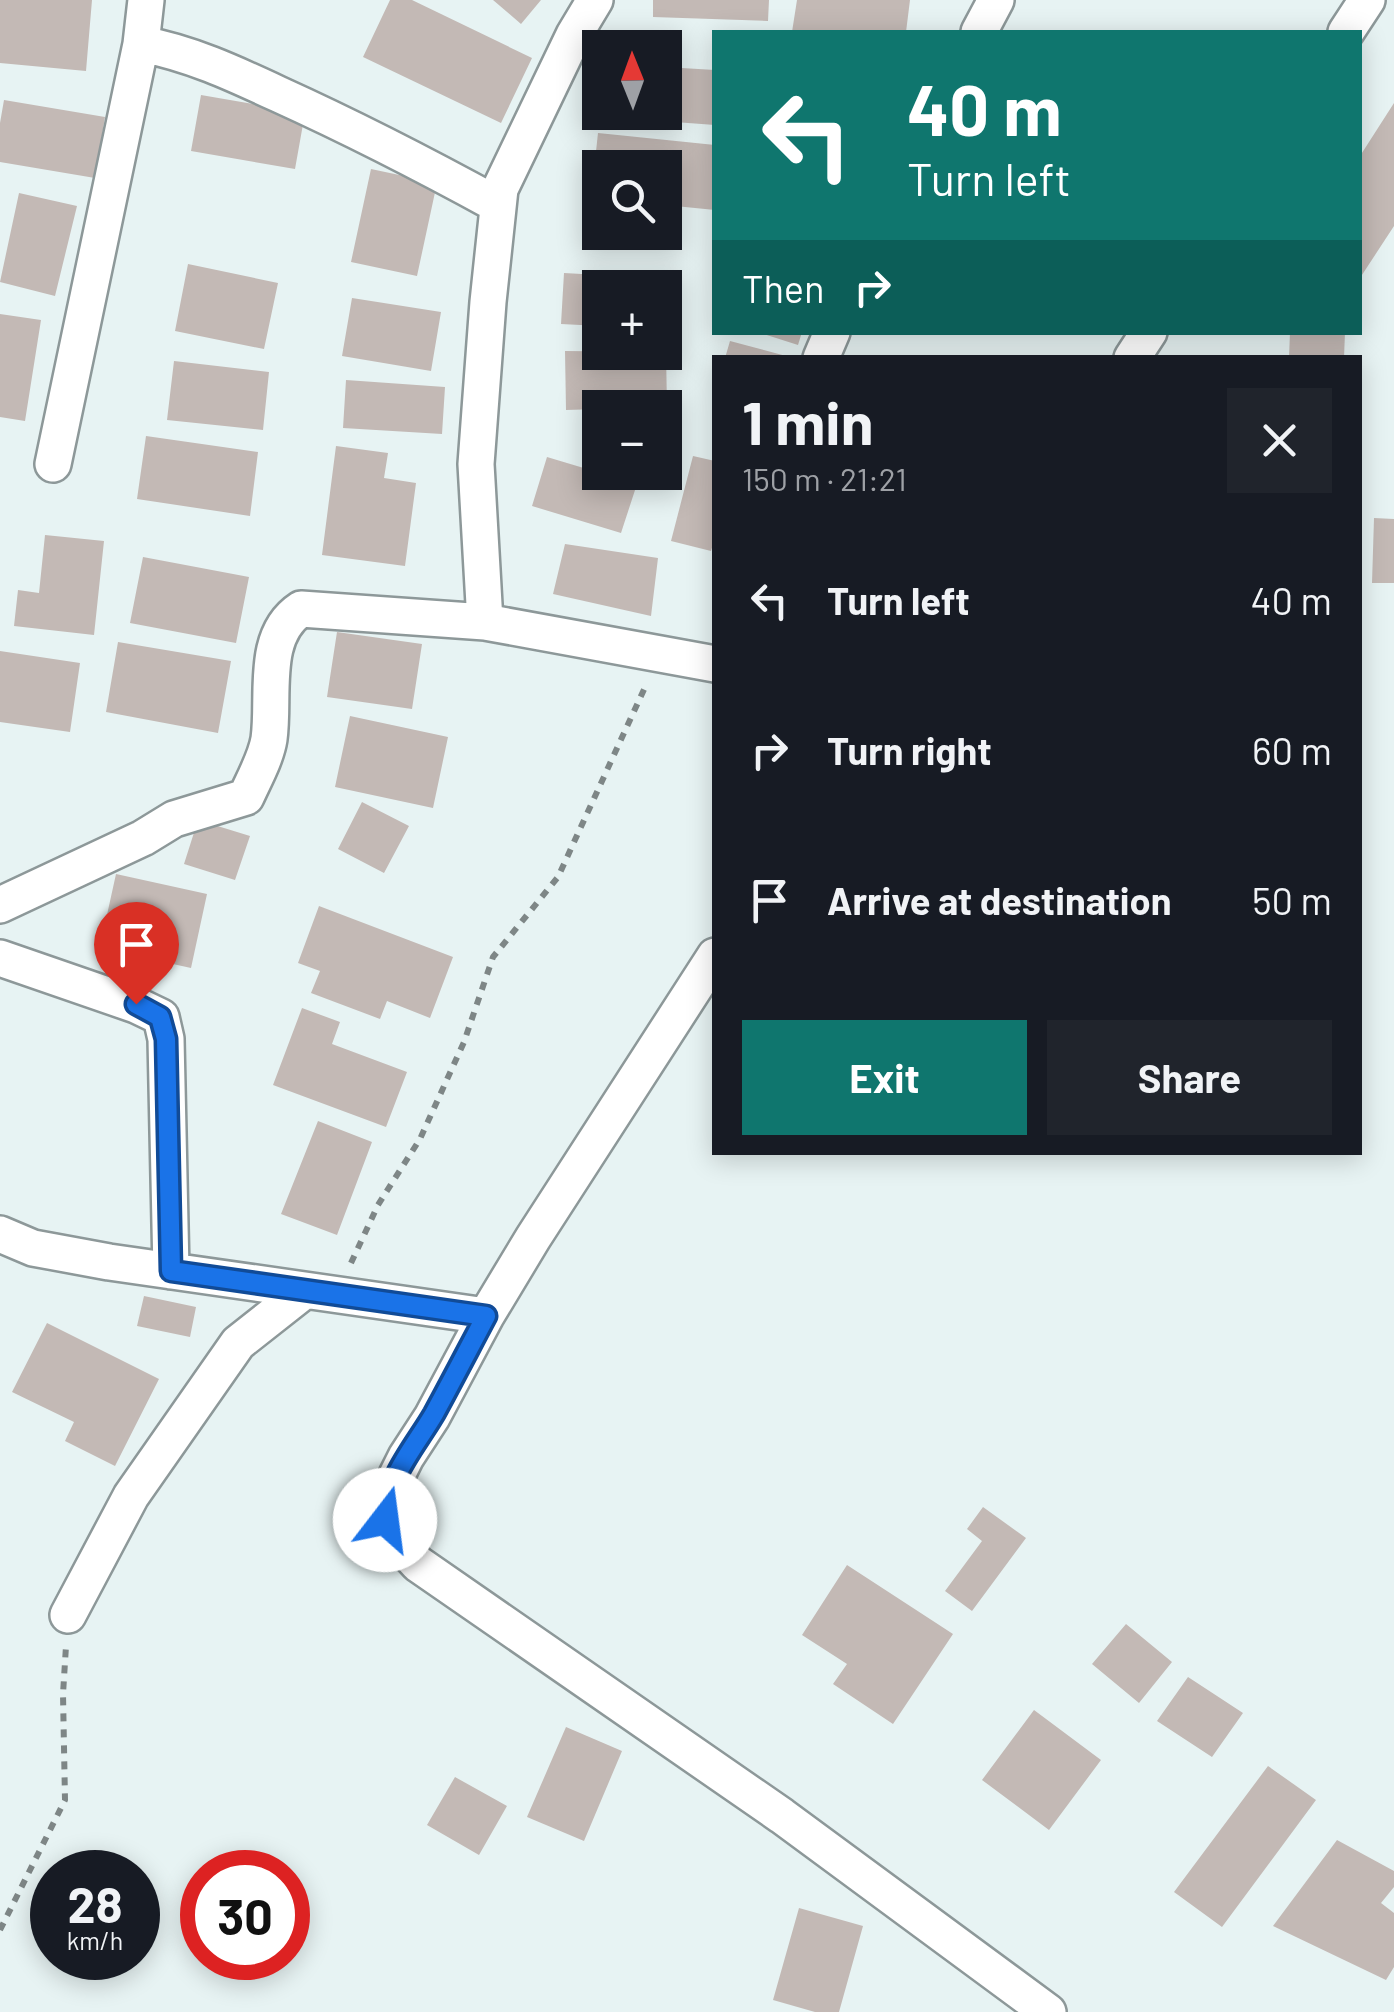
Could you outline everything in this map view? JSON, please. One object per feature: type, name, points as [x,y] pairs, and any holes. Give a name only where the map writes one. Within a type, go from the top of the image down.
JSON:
[{"type":"street","points":[[52,464],[141,44],[146,0]]},
{"type":"street","points":[[484,622],[476,464],[498,205],[509,165],[595,0]]},
{"type":"street","points":[[980,30],[996,0]]},
{"type":"street","points":[[1347,30],[1367,0]]},
{"type":"street","points":[[141,44],[180,51],[228,71],[374,137],[498,205]]},
{"type":"street","points":[[0,905],[174,819],[246,797],[269,743],[276,640],[287,618],[301,610],[484,622],[660,654],[712,656]]},
{"type":"street","points":[[0,958],[136,1004],[160,1017],[166,1039],[171,1271]]},
{"type":"street","points":[[712,960],[486,1316],[386,1499],[385,1520],[394,1538],[418,1564],[782,1816],[1048,2012]]},
{"type":"street","points":[[0,1234],[33,1248],[486,1316]]},
{"type":"street","points":[[68,1615],[131,1496],[238,1342],[320,1293]]},
{"type":"path","points":[[320,1293],[420,1139],[464,1042],[494,957],[558,877],[660,654]]},
{"type":"path","points":[[0,1930],[65,1800],[63,1694],[68,1615]]},
{"type":"building","points":[[0,0],[92,0],[86,71],[0,63]]},
{"type":"building","points":[[390,0],[412,0],[532,58],[501,123],[363,57]]},
{"type":"building","points":[[493,0],[541,0],[521,24]]},
{"type":"building","points":[[653,0],[769,0],[768,21],[653,17]]},
{"type":"building","points":[[797,0],[910,0],[906,30],[792,30]]},
{"type":"building","points":[[682,68],[712,70],[712,125],[682,123]]},
{"type":"building","points":[[201,95],[305,113],[295,169],[191,151]]},
{"type":"building","points":[[4,100],[105,117],[95,178],[0,162]]},
{"type":"building","points":[[1394,103],[1394,226],[1362,275],[1362,153]]},
{"type":"building","points":[[598,133],[712,145],[712,210],[682,207],[682,150],[596,150]]},
{"type":"building","points":[[371,169],[437,183],[417,276],[351,262]]},
{"type":"building","points":[[19,193],[77,206],[55,296],[0,282]]},
{"type":"building","points":[[188,264],[278,283],[264,349],[175,331]]},
{"type":"building","points":[[564,273],[582,274],[582,325],[561,324]]},
{"type":"building","points":[[352,298],[441,312],[431,371],[342,356]]},
{"type":"building","points":[[0,314],[41,320],[25,421],[0,417]]},
{"type":"building","points":[[766,335],[801,335],[798,345]]},
{"type":"building","points":[[1290,335],[1345,335],[1344,355],[1289,355]]},
{"type":"building","points":[[730,341],[782,355],[726,355]]},
{"type":"building","points":[[565,351],[582,351],[582,370],[666,370],[667,390],[582,390],[582,410],[566,410]]},
{"type":"building","points":[[174,361],[269,372],[263,430],[167,420]]},
{"type":"building","points":[[346,380],[445,387],[442,434],[343,428]]},
{"type":"building","points":[[146,436],[258,452],[250,516],[137,499]]},
{"type":"building","points":[[336,446],[388,453],[384,478],[416,483],[405,566],[322,555]]},
{"type":"building","points":[[693,456],[712,460],[711,551],[671,541]]},
{"type":"building","points":[[547,457],[582,468],[582,490],[635,490],[621,533],[532,506]]},
{"type":"building","points":[[1374,518],[1394,519],[1394,583],[1372,583]]},
{"type":"building","points":[[45,535],[104,541],[94,635],[14,626],[18,590],[39,593]]},
{"type":"building","points":[[565,544],[658,558],[651,616],[553,594]]},
{"type":"building","points":[[143,557],[249,577],[236,643],[130,623]]},
{"type":"building","points":[[337,632],[422,644],[412,709],[327,697]]},
{"type":"building","points":[[118,642],[231,661],[218,733],[106,712]]},
{"type":"building","points":[[0,651],[80,663],[70,732],[0,722]]},
{"type":"building","points":[[350,716],[448,737],[433,808],[335,787]]},
{"type":"building","points":[[362,802],[409,826],[384,873],[338,849]]},
{"type":"building","points":[[198,820],[250,836],[235,880],[184,864]]},
{"type":"building","points":[[116,874],[207,894],[191,968],[123,953],[126,938],[103,933]]},
{"type":"building","points":[[319,906],[453,957],[430,1018],[387,1001],[380,1019],[311,993],[320,971],[298,963]]},
{"type":"building","points":[[302,1008],[340,1022],[332,1044],[407,1072],[386,1127],[273,1085]]},
{"type":"building","points":[[318,1121],[372,1142],[337,1235],[281,1214]]},
{"type":"building","points":[[144,1296],[196,1307],[190,1337],[137,1326]]},
{"type":"building","points":[[47,1323],[159,1379],[115,1466],[65,1441],[74,1422],[12,1392]]},
{"type":"building","points":[[983,1507],[1026,1538],[972,1611],[945,1591],[982,1541],[967,1529]]},
{"type":"building","points":[[847,1565],[953,1634],[893,1724],[833,1684],[847,1664],[802,1635]]},
{"type":"building","points":[[1126,1624],[1172,1662],[1139,1703],[1092,1664]]},
{"type":"building","points":[[1188,1677],[1243,1713],[1212,1757],[1157,1721]]},
{"type":"building","points":[[1034,1710],[1101,1760],[1049,1830],[982,1780]]},
{"type":"building","points":[[566,1727],[622,1751],[584,1841],[527,1817]]},
{"type":"building","points":[[1268,1766],[1316,1800],[1222,1927],[1174,1892]]},
{"type":"building","points":[[455,1777],[507,1806],[479,1855],[427,1825]]},
{"type":"building","points":[[1337,1840],[1394,1871],[1394,1887],[1381,1903],[1394,1913],[1394,1967],[1386,1980],[1273,1926]]},
{"type":"building","points":[[799,1908],[863,1926],[839,2012],[815,2012],[773,2000]]},
{"type":"route","points":[[136,1004],[160,1017],[166,1039],[171,1271],[486,1316],[406,1457],[386,1499],[385,1520]]}]
